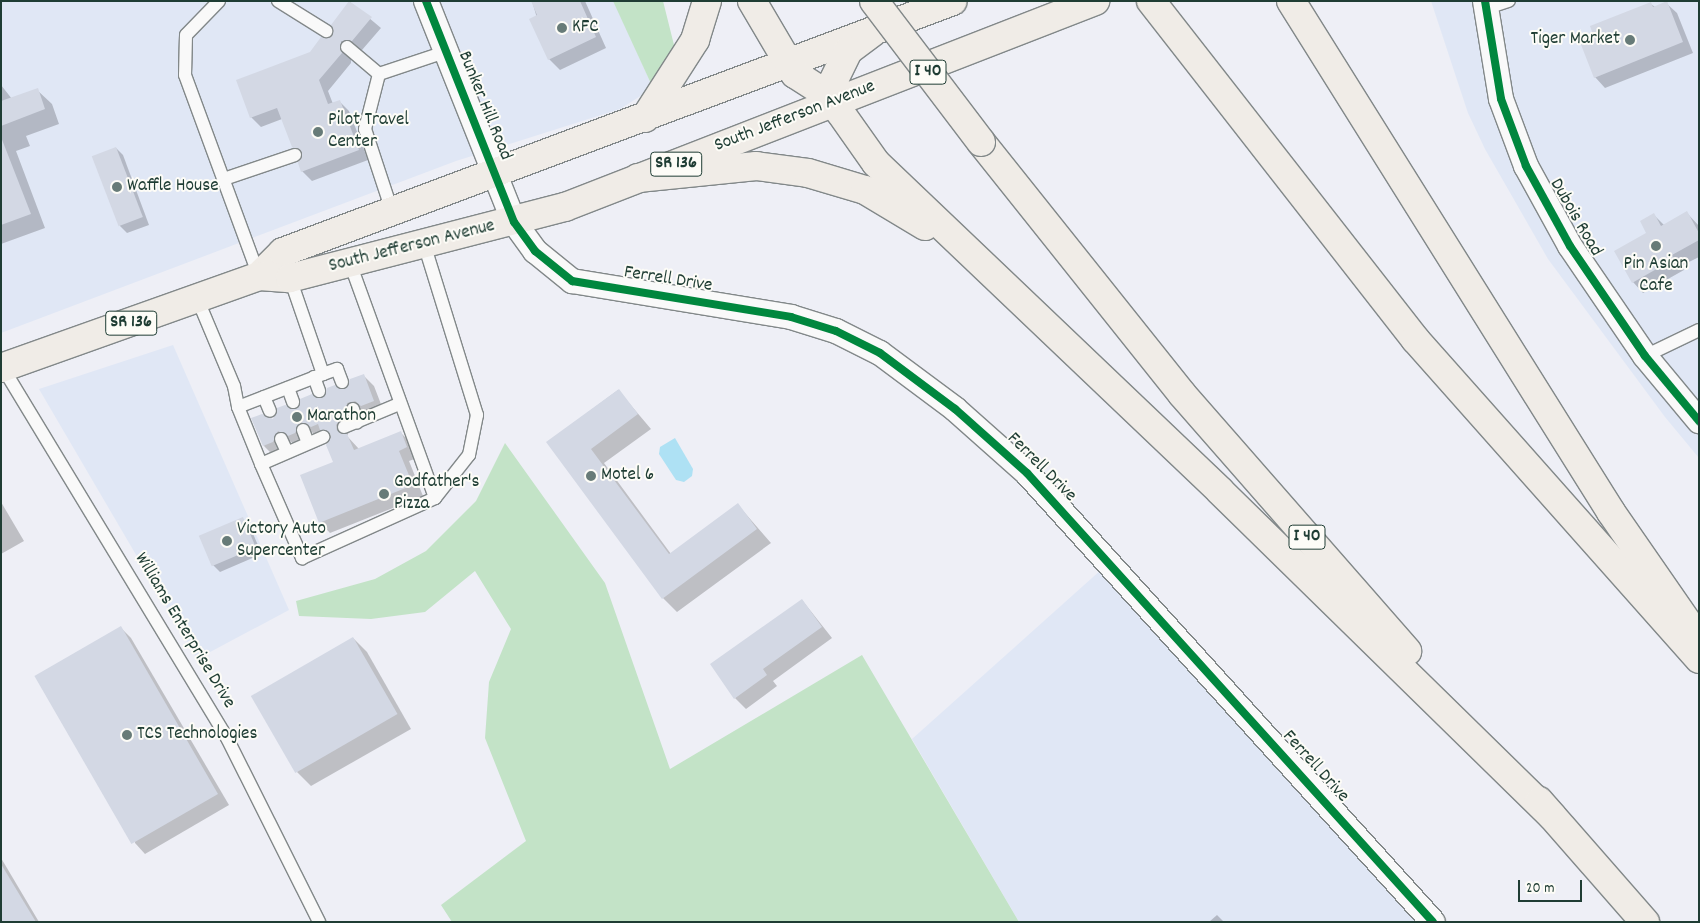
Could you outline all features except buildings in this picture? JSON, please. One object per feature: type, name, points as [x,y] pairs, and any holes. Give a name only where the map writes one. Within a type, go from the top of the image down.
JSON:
[{"type":"main road","points":[[645,118],[695,40],[707,1]]},
{"type":"main road","points":[[752,1],[788,64],[805,83],[836,101]]},
{"type":"main road","name":"I 40","points":[[874,1],[981,142],[1182,394],[1645,922]]},
{"type":"main road","name":"South Jefferson Avenue","points":[[259,276],[283,252],[645,118],[953,1]]},
{"type":"main road","name":"South Jefferson Avenue","points":[[2,368],[259,276],[290,278],[514,222],[565,207],[1095,1]]},
{"type":"main road","points":[[1151,1],[1415,339],[1699,659]]},
{"type":"main road","points":[[1291,1],[1611,512],[1699,639]]},
{"type":"main road","points":[[873,32],[848,51],[835,72],[836,101],[851,131],[876,164],[1220,491],[1552,816]]},
{"type":"main road","points":[[638,178],[756,166],[808,173],[865,190],[917,220],[994,276]]},
{"type":"street","name":"Bunker Hill Road","points":[[426,1],[514,222]]},
{"type":"street","name":"Dubois Road","points":[[1494,3],[1500,99],[1526,166],[1570,246],[1645,356],[1699,421]]},
{"type":"street","name":"Ferrell Drive","points":[[514,222],[535,251],[572,281],[791,316],[836,331],[880,353],[955,409],[1027,473],[1434,922]]},
{"type":"lane","points":[[219,1],[186,35],[185,75],[259,276]]},
{"type":"lane","points":[[278,1],[326,31]]},
{"type":"lane","points":[[347,47],[379,74]]},
{"type":"lane","points":[[379,74],[445,52]]},
{"type":"lane","points":[[379,74],[359,131],[392,211]]},
{"type":"lane","points":[[224,179],[295,155]]},
{"type":"lane","points":[[197,298],[234,386],[238,407],[260,464],[302,558],[435,498],[469,455],[477,415],[424,244]]},
{"type":"lane","points":[[350,263],[435,498]]},
{"type":"lane","points":[[290,278],[318,375],[319,391]]},
{"type":"lane","points":[[1645,356],[1699,330]]},
{"type":"lane","name":"Williams Enterprise Drive","points":[[2,368],[227,738],[319,922]]},
{"type":"lane","points":[[238,407],[337,369],[342,382]]},
{"type":"lane","points":[[288,388],[293,402]]},
{"type":"lane","points":[[264,397],[270,411]]},
{"type":"lane","points":[[344,427],[400,404]]},
{"type":"lane","points":[[353,409],[358,422]]},
{"type":"lane","points":[[303,430],[308,443]]},
{"type":"lane","points":[[260,464],[323,437]]},
{"type":"lane","points":[[281,439],[287,452]]},
{"type":"shaded area","points":[[1,1],[614,1],[653,88],[620,109],[456,161],[1,333]]},
{"type":"shaded area","points":[[1431,1],[1699,1],[1699,458],[1665,417],[1548,259],[1485,149],[1468,113]]},
{"type":"shaded area","points":[[173,345],[289,610],[197,659],[39,389]]},
{"type":"shaded area","points":[[1102,569],[1418,922],[1019,922],[912,739]]},
{"type":"green space","points":[[613,1],[663,1],[674,45],[670,62],[653,88]]},
{"type":"green space","points":[[505,443],[605,583],[670,769],[862,655],[1019,922],[452,922],[441,905],[526,841],[485,738],[489,682],[511,629],[475,571],[425,612],[371,619],[299,616],[296,601],[375,579],[426,551],[476,501]]},
{"type":"water","points":[[675,438],[693,469],[692,476],[684,482],[676,480],[659,454],[660,447]]},
{"type":"cycle path","points":[[426,1],[514,222],[535,251],[572,281],[791,317],[836,331],[880,353],[955,409],[1027,473],[1433,922]]},
{"type":"cycle path","points":[[1485,1],[1501,99],[1526,166],[1570,246],[1645,356],[1699,421]]},
{"type":"place","name":"KFC","points":[[562,28]]},
{"type":"place","name":"Tiger Market","points":[[1630,40]]},
{"type":"place","name":"Pilot Travel Center","points":[[318,132]]},
{"type":"place","name":"Waffle House","points":[[117,187]]},
{"type":"place","name":"Pin Asian Cafe","points":[[1656,246]]},
{"type":"place","name":"Marathon","points":[[297,417]]},
{"type":"place","name":"Motel 6","points":[[591,476]]},
{"type":"place","name":"Godfather's Pizza","points":[[384,494]]},
{"type":"place","name":"Victory Auto Supercenter","points":[[227,541]]},
{"type":"place","name":"TCS Technologies","points":[[127,735]]}]
